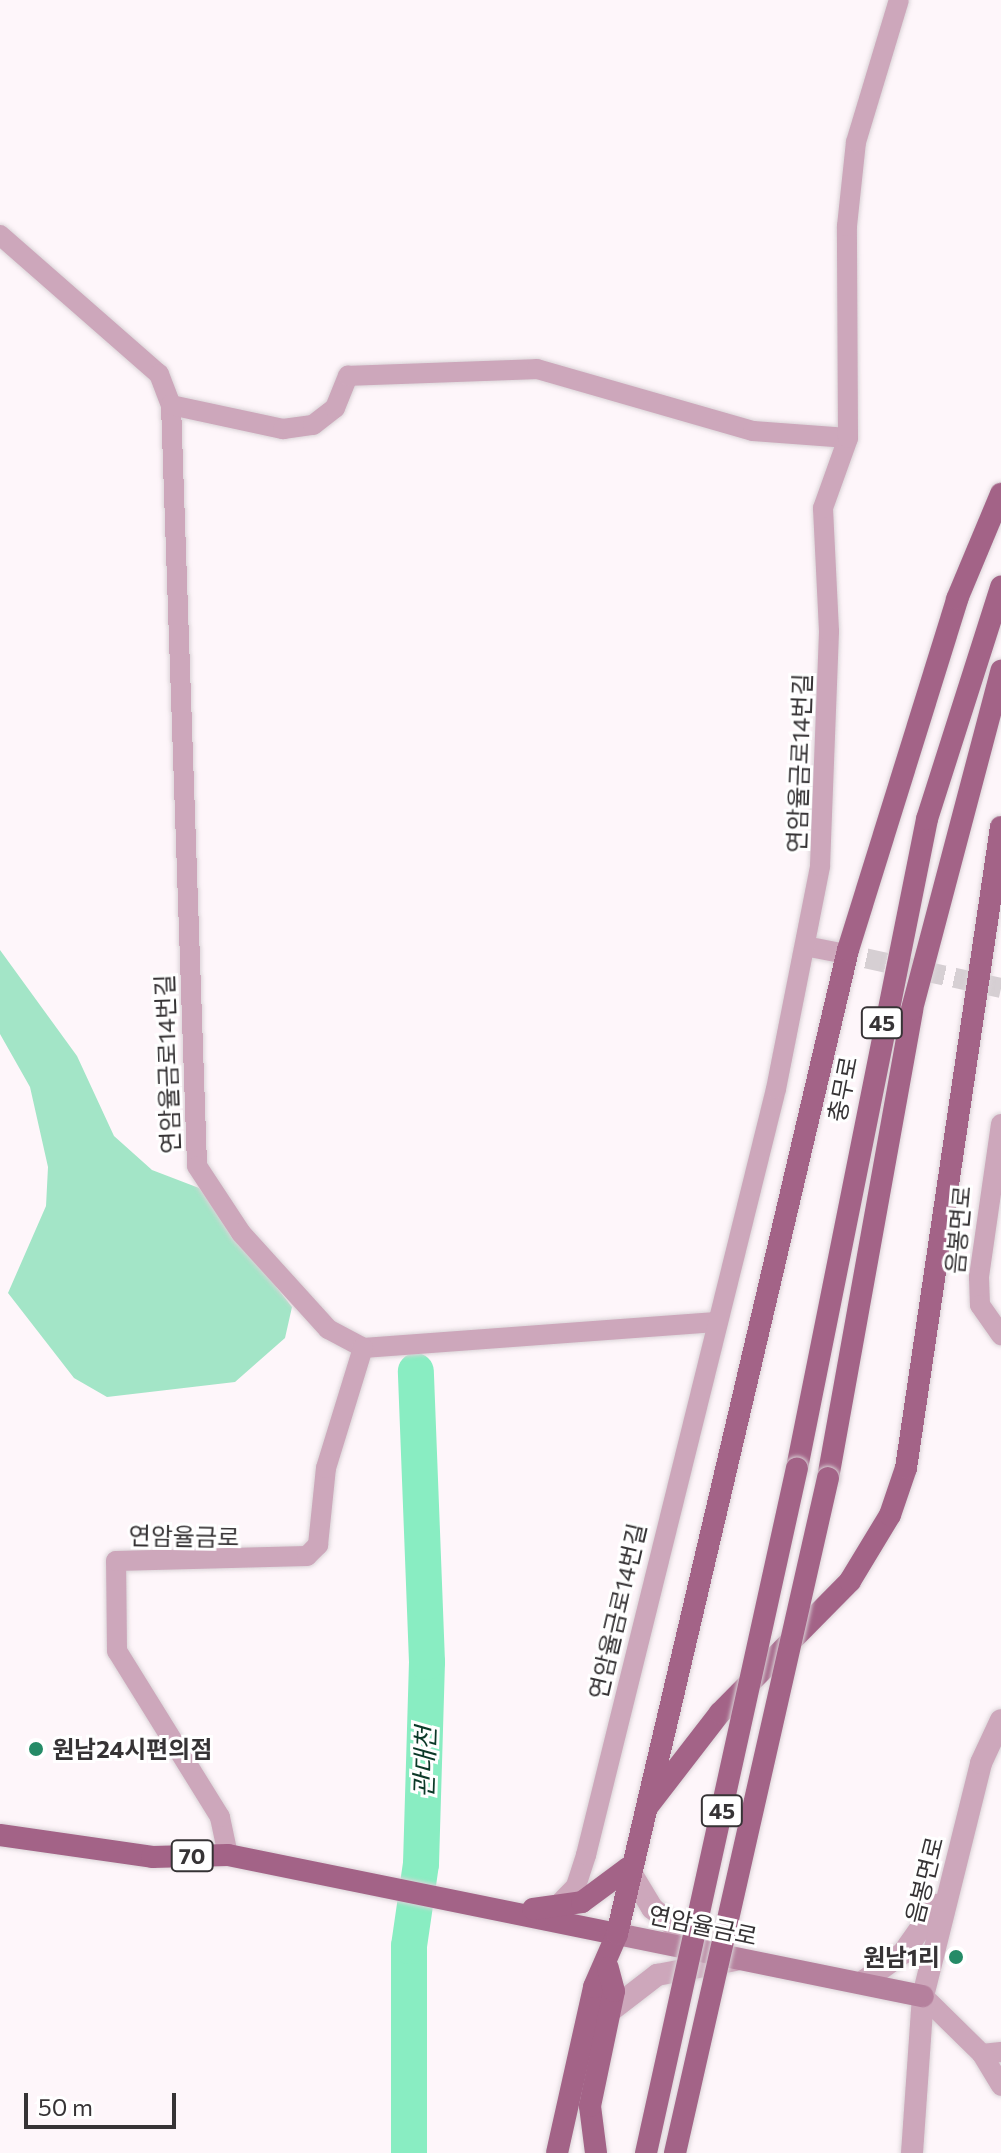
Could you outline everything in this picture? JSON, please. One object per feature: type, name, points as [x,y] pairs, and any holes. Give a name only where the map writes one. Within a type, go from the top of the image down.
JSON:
[{"type":"main road","points":[[596,2153],[592,2084],[609,2012],[608,1968],[638,1820],[848,950],[957,599],[1001,494]]},
{"type":"main road","name":"충무로","points":[[646,2153],[797,1468],[927,819],[1001,587]]},
{"type":"main road","name":"45","points":[[675,2153],[828,1478],[912,1009],[1001,671]]},
{"type":"main road","points":[[638,1820],[695,1740],[850,1581],[890,1515],[906,1468],[1001,827]]},
{"type":"main road","name":"70","points":[[0,1835],[152,1857],[228,1855]]},
{"type":"main road","name":"연암율금로","points":[[228,1855],[381,1888],[518,1910],[739,1960],[923,1996]]},
{"type":"main road","points":[[518,1910],[557,1906],[606,1889],[628,1868]]},
{"type":"main road","points":[[557,2153],[594,1987],[608,1968]]},
{"type":"street","name":"연암율금로14번길","points":[[557,1906],[576,1886],[586,1855],[805,946],[827,797],[823,508],[848,438],[847,226],[856,142],[899,0]]},
{"type":"street","name":"연암율금로14번길","points":[[0,235],[159,374],[171,405],[197,1166],[241,1233],[328,1329],[363,1348]]},
{"type":"street","points":[[171,405],[283,429],[313,425],[335,408],[348,376],[537,369],[753,431],[848,438]]},
{"type":"street","points":[[805,946],[837,952]]},
{"type":"street","name":"음봉면로","points":[[1001,1124],[979,1277],[980,1305],[1001,1335]]},
{"type":"street","points":[[363,1348],[716,1322]]},
{"type":"street","name":"연암율금로","points":[[228,1855],[220,1817],[117,1651],[116,1561],[307,1556],[318,1545],[326,1468],[363,1348]]},
{"type":"street","name":"음봉면로","points":[[912,2153],[923,1996],[981,1763],[1001,1720]]},
{"type":"street","points":[[628,1868],[652,1908],[707,1953]]},
{"type":"street","points":[[861,1983],[903,1953],[947,1891]]},
{"type":"street","points":[[609,2012],[657,1975],[739,1960]]},
{"type":"street","points":[[923,1996],[992,2053],[1001,2086]]},
{"type":"green space","points":[[0,950],[77,1056],[114,1136],[152,1170],[199,1188],[292,1307],[285,1338],[235,1382],[107,1397],[74,1378],[8,1293],[46,1206],[48,1167],[30,1087],[0,1034]]},
{"type":"waterway","name":"관대천","points":[[409,2153],[409,1946],[421,1864],[427,1662],[416,1371]]},
{"type":"tunnel","points":[[837,952],[1001,988]]},
{"type":"place","name":"원남24시편의점","points":[[36,1749]]},
{"type":"place","name":"원남1리","points":[[956,1957]]}]
